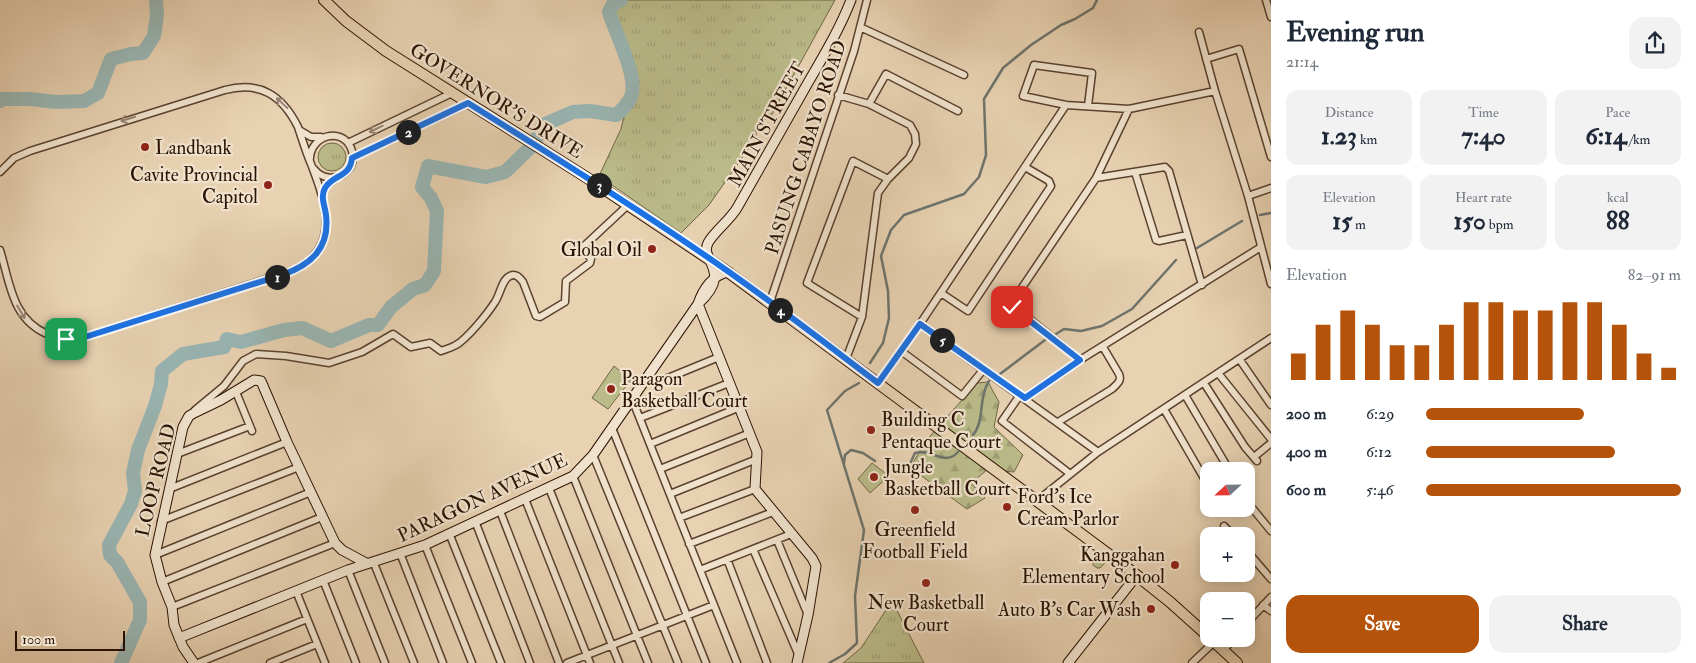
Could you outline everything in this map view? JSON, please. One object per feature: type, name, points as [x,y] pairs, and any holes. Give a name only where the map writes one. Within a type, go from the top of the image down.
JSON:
[{"type":"main road","name":"GOVERNOR'S DRIVE","points":[[324,0],[364,35],[452,93],[552,155],[729,272],[1137,575],[1200,629]]},
{"type":"main road","name":"GOVERNOR'S DRIVE","points":[[1220,647],[1237,663]]},
{"type":"street","name":"MAIN STREET","points":[[708,243],[735,211],[822,57],[851,0]]},
{"type":"street","name":"PASUNG CABAYO ROAD","points":[[770,302],[854,52],[867,0]]},
{"type":"street","points":[[1266,0],[1271,17]]},
{"type":"street","points":[[860,27],[964,75]]},
{"type":"street","points":[[1199,32],[1248,196],[1271,284]]},
{"type":"street","points":[[1206,59],[1239,49],[1271,157]]},
{"type":"street","points":[[1088,106],[1092,74],[1034,65],[1023,96],[1066,105],[1128,109],[1216,91]]},
{"type":"street","points":[[869,104],[886,74],[958,111]]},
{"type":"street","points":[[0,172],[14,158],[30,151],[236,88],[254,88],[277,98],[289,110],[301,132],[308,136],[336,136],[348,143],[352,150],[352,158],[348,170],[326,186],[322,196]]},
{"type":"street","points":[[348,143],[452,93]]},
{"type":"street","points":[[838,95],[869,104],[910,125],[915,134],[916,144],[909,158],[888,179],[878,193],[862,317],[846,359]]},
{"type":"street","points":[[352,158],[468,103]]},
{"type":"street","points":[[878,383],[941,294],[1066,105]]},
{"type":"street","points":[[1080,360],[1011,304],[1096,178],[1128,109]]},
{"type":"street","points":[[0,250],[17,306],[24,318],[38,329],[53,337],[66,339],[79,339],[301,268],[316,255],[323,242],[326,224],[322,196],[298,127]]},
{"type":"street","points":[[322,137],[312,147],[312,165],[322,176],[337,177]]},
{"type":"street","points":[[862,317],[807,283],[853,161],[888,179]]},
{"type":"street","points":[[941,294],[968,311],[1050,186],[1049,181],[1025,167]]},
{"type":"street","points":[[1096,178],[1165,167],[1169,171],[1202,285]]},
{"type":"street","points":[[1135,172],[1156,240],[1187,235]]},
{"type":"street","points":[[1248,196],[1271,188]]},
{"type":"street","points":[[189,416],[224,386],[243,361],[256,354],[286,356],[329,363],[362,352],[393,334],[411,347],[430,343],[441,351],[457,345],[488,313],[509,276],[519,277],[523,282],[536,316],[540,317],[565,302],[566,281],[590,263],[591,259],[583,247],[628,205]]},
{"type":"street","points":[[678,237],[695,246],[703,246],[708,243]]},
{"type":"street","points":[[708,243],[706,248],[715,278],[719,274],[729,272]]},
{"type":"street","points":[[1069,474],[1002,421],[1022,397],[1261,247]]},
{"type":"street","name":"PARAGON AVENUE","points":[[179,638],[348,570],[425,545],[573,476],[593,455],[698,304],[710,292],[715,278]]},
{"type":"street","points":[[698,304],[757,452],[755,489],[790,534],[812,558],[816,566],[798,660]]},
{"type":"street","points":[[920,324],[1098,452]]},
{"type":"street","points":[[1038,500],[1098,452],[1270,340]]},
{"type":"street","points":[[1058,422],[1112,389],[1119,382],[1119,374],[1103,346]]},
{"type":"street","points":[[901,351],[962,396],[983,370]]},
{"type":"street","points":[[646,379],[663,380],[719,357]]},
{"type":"street","points":[[1240,360],[1271,405]]},
{"type":"street","points":[[1204,383],[1245,447],[1256,459],[1271,443],[1218,373]]},
{"type":"street","name":"LOOP ROAD","points":[[194,663],[179,638],[173,620],[172,606],[162,582],[154,554],[183,427],[189,416],[236,392],[254,380],[258,379],[261,381],[287,442],[335,543],[342,550],[370,562]]},
{"type":"street","points":[[640,418],[729,383]]},
{"type":"street","points":[[177,454],[251,429],[236,392]]},
{"type":"street","points":[[1185,395],[1224,462]]},
{"type":"street","points":[[632,399],[737,663]]},
{"type":"street","points":[[650,444],[740,407]]},
{"type":"street","points":[[1164,409],[1200,471]]},
{"type":"street","points":[[612,428],[706,663]]},
{"type":"street","points":[[660,469],[750,433]]},
{"type":"street","points":[[169,489],[287,442]]},
{"type":"street","points":[[593,455],[678,663]]},
{"type":"street","points":[[670,494],[757,459]]},
{"type":"street","points":[[161,522],[299,467]]},
{"type":"street","points":[[573,476],[648,663]]},
{"type":"street","points":[[549,488],[620,663]]},
{"type":"street","points":[[679,518],[755,489]]},
{"type":"street","points":[[154,554],[311,492]]},
{"type":"street","points":[[525,499],[590,663]]},
{"type":"street","points":[[500,511],[559,663]]},
{"type":"street","points":[[1255,511],[1271,532]]},
{"type":"street","points":[[690,544],[773,512]]},
{"type":"street","points":[[162,582],[322,517]]},
{"type":"street","points":[[475,521],[530,663]]},
{"type":"street","points":[[450,534],[501,663]]},
{"type":"street","points":[[700,570],[790,534]]},
{"type":"street","points":[[777,540],[808,615]]},
{"type":"street","points":[[172,606],[335,543]]},
{"type":"street","points":[[425,545],[472,663]]},
{"type":"street","points":[[753,549],[798,660]]},
{"type":"street","points":[[400,553],[443,663]]},
{"type":"street","points":[[727,560],[767,663]]},
{"type":"street","points":[[1255,560],[1271,579]]},
{"type":"street","points":[[370,562],[414,663]]},
{"type":"street","points":[[348,570],[385,663]]},
{"type":"street","points":[[1068,663],[1137,575]]},
{"type":"street","points":[[322,580],[356,663]]},
{"type":"street","points":[[296,591],[325,663]]},
{"type":"street","points":[[1255,614],[1271,597]]},
{"type":"street","points":[[567,663],[714,605]]},
{"type":"street","points":[[1263,605],[1271,611]]},
{"type":"street","points":[[198,663],[307,619]]},
{"type":"street","points":[[270,663],[317,644]]},
{"type":"street","points":[[1192,663],[1205,647]]},
{"type":"street","points":[[1224,650],[1227,647]]},
{"type":"green space","points":[[621,0],[835,0],[771,116],[756,125],[756,138],[709,205],[681,233],[599,176],[621,129],[626,107],[632,95],[630,70],[609,12],[613,4]]},
{"type":"green space","points":[[332,143],[342,147],[346,157],[342,167],[332,171],[322,167],[318,157],[322,147]]},
{"type":"green space","name":"Paragon Basketball Court","points":[[614,366],[631,380],[608,409],[592,398]]},
{"type":"green space","points":[[988,382],[999,402],[994,427],[1023,455],[1014,472],[987,470],[971,483],[985,498],[967,509],[916,472],[913,463],[925,442],[977,383]]},
{"type":"green space","name":"Jungle Basketball Court","points":[[872,463],[889,476],[870,493],[858,479]]},
{"type":"green space","points":[[1096,555],[1106,562],[1100,568],[1093,565],[1093,558]]},
{"type":"green space","points":[[892,601],[924,663],[843,663],[861,648]]},
{"type":"waterway","points":[[0,101],[1,99],[30,99],[56,102],[84,101],[98,93],[111,59],[143,53],[154,36],[157,15],[156,0]]},
{"type":"waterway","points":[[121,663],[140,620],[140,602],[117,562],[110,555],[109,545],[131,504],[135,491],[133,473],[138,450],[155,406],[161,384],[162,371],[183,354],[224,347],[227,339],[241,342],[284,330],[302,328],[331,341],[369,325],[378,325],[391,307],[413,289],[425,285],[434,271],[437,211],[431,198],[422,187],[428,166],[486,177],[505,172],[534,144],[543,125],[573,112],[590,111],[616,115],[626,105],[631,97],[633,88],[632,78],[609,12],[613,4],[621,0]]},
{"type":"waterway","points":[[870,363],[883,343],[889,318],[888,291],[881,256],[891,230],[904,215],[964,194],[979,177],[986,155],[984,99],[1003,68],[1031,45],[1061,25],[1093,8],[1097,0]]},
{"type":"waterway","points":[[1260,215],[1271,213]]},
{"type":"waterway","points":[[1197,248],[1242,221]]},
{"type":"waterway","points":[[1056,334],[1064,329],[1081,331],[1102,326],[1132,309],[1176,260]]},
{"type":"waterway","points":[[1000,374],[1045,340]]},
{"type":"waterway","points":[[973,435],[979,423],[984,395],[989,381]]},
{"type":"waterway","points":[[829,663],[845,654],[857,643],[855,596],[864,530],[827,410],[845,391],[859,383]]},
{"type":"waterway","points":[[844,463],[845,455],[851,450],[863,453],[875,461]]},
{"type":"waterway","points":[[891,464],[899,463],[906,467],[909,466],[915,453],[921,452],[948,458],[958,452]]},
{"type":"place","name":"Landbank","points":[[145,147]]},
{"type":"place","name":"Cavite Provincial Capitol","points":[[268,185]]},
{"type":"place","name":"Global Oil","points":[[652,249]]},
{"type":"place","name":"Paragon Basketball Court","points":[[611,389]]},
{"type":"place","name":"Building C Pentaque Court","points":[[871,430]]},
{"type":"place","name":"Jungle Basketball Court","points":[[874,477]]},
{"type":"place","name":"Ford's Ice Cream Parlor","points":[[1007,507]]},
{"type":"place","name":"Greenfield Football Field","points":[[915,510]]},
{"type":"place","name":"Kanggahan Elementary School","points":[[1175,565]]},
{"type":"place","name":"New Basketball Court","points":[[926,583]]},
{"type":"place","name":"Auto B's Car Wash","points":[[1151,609]]},
{"type":"route","points":[[66,339],[79,339],[301,268],[316,255],[326,233],[323,190],[329,182],[346,172],[351,166],[352,158],[468,103],[675,235],[729,272],[878,383],[920,324],[1025,398],[1080,360],[1012,307]]}]
